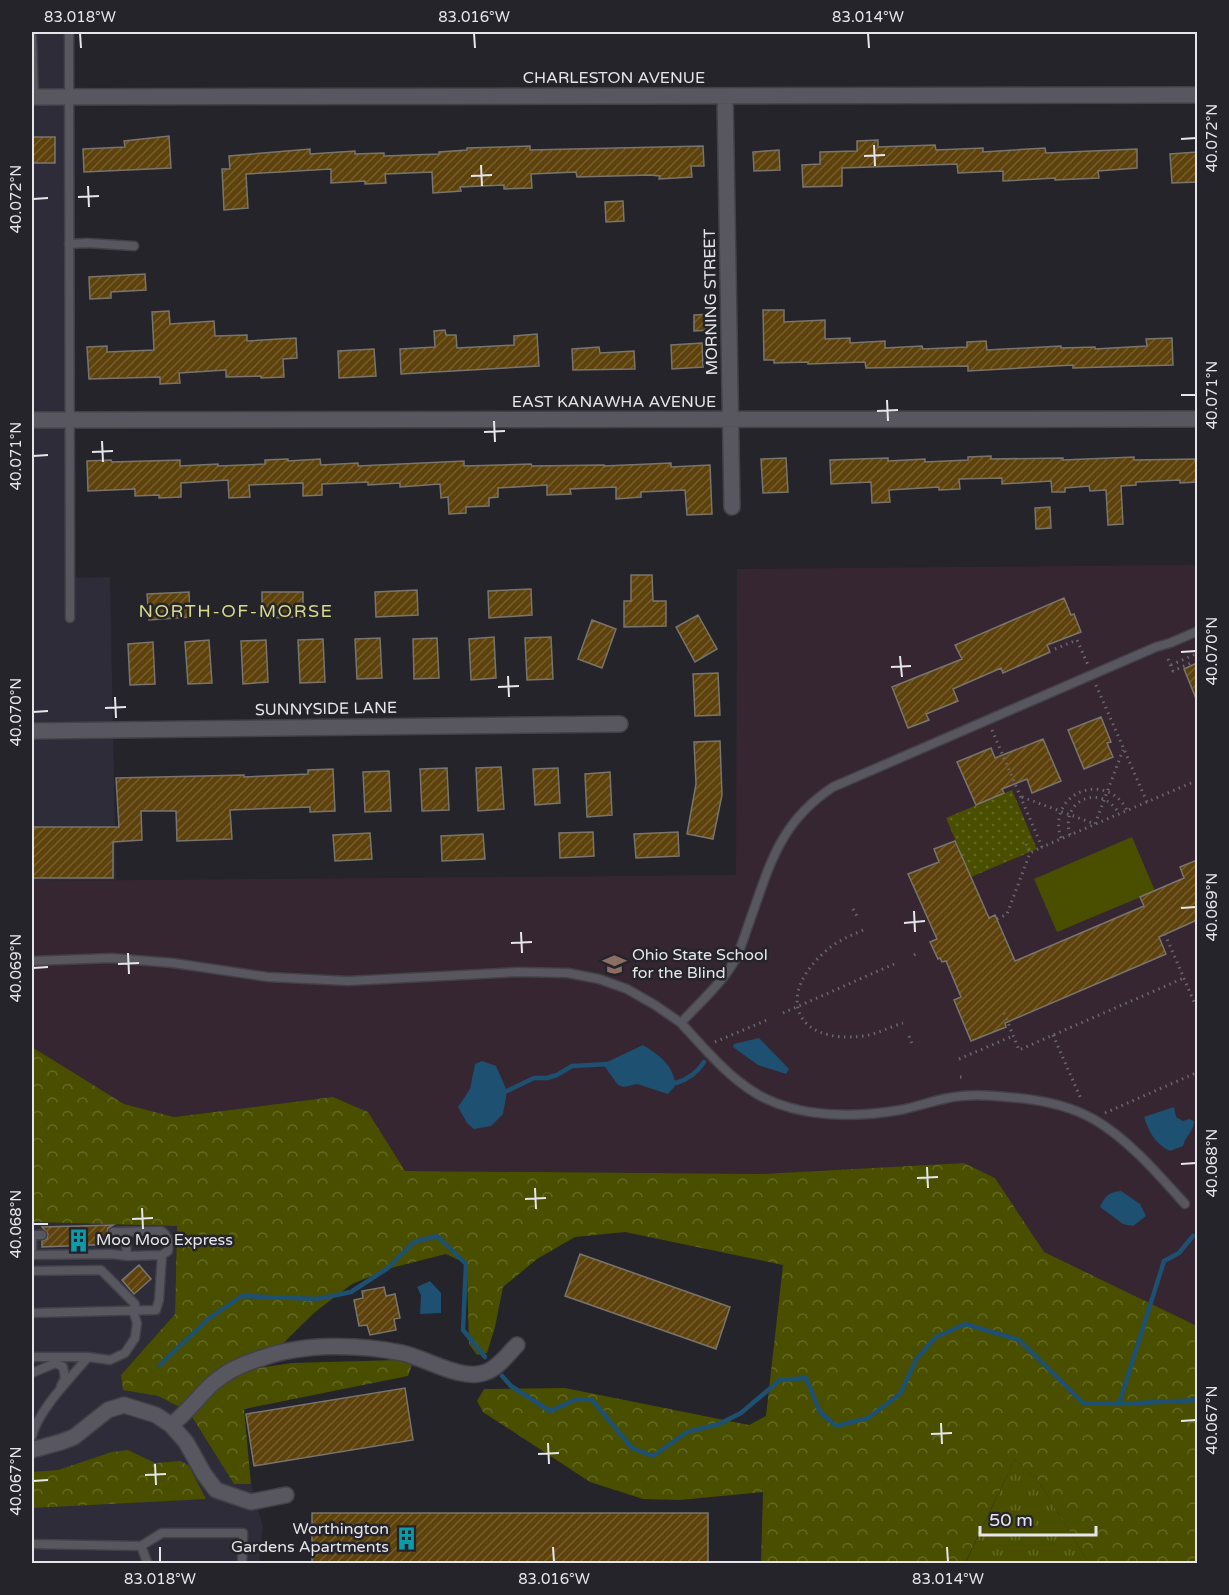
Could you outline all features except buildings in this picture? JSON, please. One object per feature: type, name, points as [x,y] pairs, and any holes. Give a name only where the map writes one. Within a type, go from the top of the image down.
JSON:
[{"type":"street","name":"CHARLESTON AVENUE","points":[[33,97],[1197,95]]},
{"type":"street","name":"MORNING STREET","points":[[725,96],[732,507]]},
{"type":"street","name":"EAST KANAWHA AVENUE","points":[[32,420],[1197,419]]},
{"type":"street","name":"SUNNYSIDE LANE","points":[[32,730],[621,724]]},
{"type":"street","points":[[171,1425],[214,1383],[232,1369],[264,1357],[332,1345],[403,1353],[447,1369],[471,1374],[486,1372],[499,1364],[517,1345]]},
{"type":"street","points":[[32,1450],[74,1437],[108,1410],[124,1405],[140,1408],[171,1425],[186,1442],[216,1490],[251,1502],[286,1495]]},
{"type":"lane","points":[[69,32],[70,618]]},
{"type":"lane","points":[[32,37],[33,97]]},
{"type":"lane","points":[[69,244],[118,243],[134,246]]},
{"type":"lane","points":[[681,1023],[730,969],[740,950],[777,845],[790,825],[815,799],[833,787],[1197,631]]},
{"type":"lane","points":[[32,960],[112,958],[173,963],[267,977],[348,981],[518,972],[568,973],[599,979],[627,989],[656,1005],[681,1023],[730,1075],[759,1095],[795,1109],[870,1114],[951,1097],[996,1096],[1034,1099],[1063,1106],[1095,1120],[1125,1143],[1185,1204]]},
{"type":"lane","points":[[32,1240],[32,1255],[162,1255],[168,1251],[166,1234],[161,1231],[114,1232]]},
{"type":"lane","points":[[126,1232],[127,1256]]},
{"type":"lane","points":[[32,1235],[42,1235]]},
{"type":"lane","points":[[32,1313],[156,1310],[159,1300],[162,1255]]},
{"type":"lane","points":[[32,1271],[101,1270],[135,1304],[133,1311],[137,1323],[135,1338],[125,1353],[110,1360],[88,1357],[32,1357]]},
{"type":"lane","points":[[32,1436],[34,1426],[88,1357]]},
{"type":"lane","points":[[32,1373],[56,1364],[63,1367],[65,1378],[55,1397]]},
{"type":"lane","points":[[32,1544],[141,1546],[162,1533],[243,1533],[242,1563]]},
{"type":"lane","points":[[141,1546],[148,1563]]},
{"type":"path","points":[[1055,649],[1077,640],[1088,666]]},
{"type":"path","points":[[1170,665],[1197,653]]},
{"type":"path","points":[[1168,658],[1173,671],[1191,663],[1191,666]]},
{"type":"path","points":[[1095,683],[1147,802]]},
{"type":"path","points":[[991,729],[1042,847]]},
{"type":"path","points":[[1095,824],[1123,750]]},
{"type":"path","points":[[997,919],[1007,914],[1030,853],[1197,780]]},
{"type":"path","points":[[1061,838],[1059,824],[1061,810],[1067,801],[1078,793],[1097,789],[1108,792],[1121,801],[1127,810]]},
{"type":"path","points":[[1020,796],[1095,824]]},
{"type":"path","points":[[1070,835],[1069,814],[1074,806],[1084,799],[1095,797],[1105,799],[1114,805],[1119,814]]},
{"type":"path","points":[[1026,844],[1030,853]]},
{"type":"path","points":[[853,909],[857,916]]},
{"type":"path","points":[[863,930],[837,943],[818,960],[800,987],[797,997],[802,1019],[808,1027],[833,1035],[865,1036],[903,1023]]},
{"type":"path","points":[[1165,934],[1194,1002]]},
{"type":"path","points":[[783,1013],[894,964]]},
{"type":"path","points":[[1004,1013],[1019,1050],[1184,978]]},
{"type":"path","points":[[715,1042],[767,1020]]},
{"type":"path","points":[[1053,1035],[1084,1106]]},
{"type":"path","points":[[909,1036],[912,1044]]},
{"type":"path","points":[[959,1059],[1012,1036]]},
{"type":"path","points":[[1100,1114],[1197,1072]]},
{"type":"shaded area","points":[[32,32],[70,32],[71,578],[110,577],[116,880],[32,881]]},
{"type":"shaded area","name":"Ohio State School for the Blind","points":[[1197,565],[1197,1326],[1044,1252],[995,1178],[964,1163],[762,1174],[404,1171],[368,1112],[333,1097],[174,1117],[124,1104],[32,1047],[32,881],[736,875],[737,569]]},
{"type":"shaded area","points":[[32,1222],[177,1226],[175,1314],[121,1375],[123,1389],[158,1396],[189,1412],[234,1484],[251,1484],[263,1527],[259,1563],[32,1564]]},
{"type":"green space","points":[[1012,790],[1037,849],[971,877],[946,818]]},
{"type":"green space","points":[[1132,837],[1155,891],[1057,932],[1034,879]]},
{"type":"green space","points":[[32,1047],[124,1104],[174,1117],[333,1097],[368,1112],[405,1171],[762,1174],[964,1163],[995,1178],[1044,1252],[1197,1326],[1197,1563],[1089,1563],[1037,1479],[1015,1459],[965,1563],[761,1563],[763,1492],[680,1500],[643,1499],[590,1482],[483,1412],[477,1401],[484,1389],[565,1388],[749,1425],[766,1416],[783,1265],[625,1232],[575,1237],[537,1259],[503,1287],[487,1353],[477,1355],[469,1344],[467,1272],[463,1262],[446,1254],[391,1268],[352,1284],[315,1312],[258,1368],[292,1363],[399,1360],[412,1365],[408,1376],[244,1409],[251,1484],[234,1484],[189,1412],[158,1396],[123,1390],[121,1375],[175,1314],[177,1226],[32,1222]]},
{"type":"green space","points":[[128,1450],[155,1463],[181,1461],[189,1466],[206,1499],[32,1508],[32,1472],[58,1470],[112,1452]]},
{"type":"green space","points":[[1015,1459],[1037,1479],[1089,1563],[965,1564]]},
{"type":"water","points":[[759,1038],[789,1069],[786,1074],[758,1065],[733,1047],[734,1044]]},
{"type":"water","points":[[643,1045],[660,1057],[672,1072],[675,1086],[668,1094],[637,1084],[624,1087],[618,1085],[603,1064]]},
{"type":"water","points":[[482,1061],[496,1066],[507,1091],[503,1114],[491,1126],[474,1129],[467,1123],[458,1107],[470,1089],[475,1064]]},
{"type":"water","points":[[1174,1107],[1176,1117],[1183,1121],[1189,1119],[1194,1121],[1193,1128],[1183,1146],[1170,1151],[1153,1137],[1144,1117]]},
{"type":"water","points":[[1121,1191],[1140,1204],[1146,1216],[1133,1226],[1123,1224],[1100,1207],[1108,1195]]},
{"type":"water","points":[[430,1281],[441,1293],[441,1313],[420,1314],[421,1295],[417,1287]]},
{"type":"waterway","points":[[671,1081],[676,1083],[689,1077],[704,1062]]},
{"type":"waterway","points":[[507,1091],[534,1078],[557,1075],[572,1066],[609,1064]]},
{"type":"waterway","points":[[160,1365],[208,1319],[242,1296],[317,1299],[351,1292],[388,1268],[414,1242],[437,1236],[466,1264],[463,1330],[485,1357]]},
{"type":"waterway","points":[[1119,1404],[1164,1261],[1179,1253],[1193,1236]]},
{"type":"waterway","points":[[502,1376],[511,1386],[550,1411],[577,1399],[592,1400],[632,1448],[653,1456],[687,1432],[719,1424],[741,1413],[780,1380],[806,1378],[820,1412],[836,1426],[868,1418],[900,1394],[917,1358],[936,1337],[965,1324],[1019,1340],[1083,1403],[1119,1404],[1198,1400]]},
{"type":"place","name":"Ohio State School for the Blind","points":[[614,964]]},
{"type":"place","name":"Moo Moo Express","points":[[78,1240]]},
{"type":"place","name":"Worthington Gardens Apartments","points":[[407,1538]]},
{"type":"district","name":"NORTH-OF-MORSE","points":[[236,611]]}]
